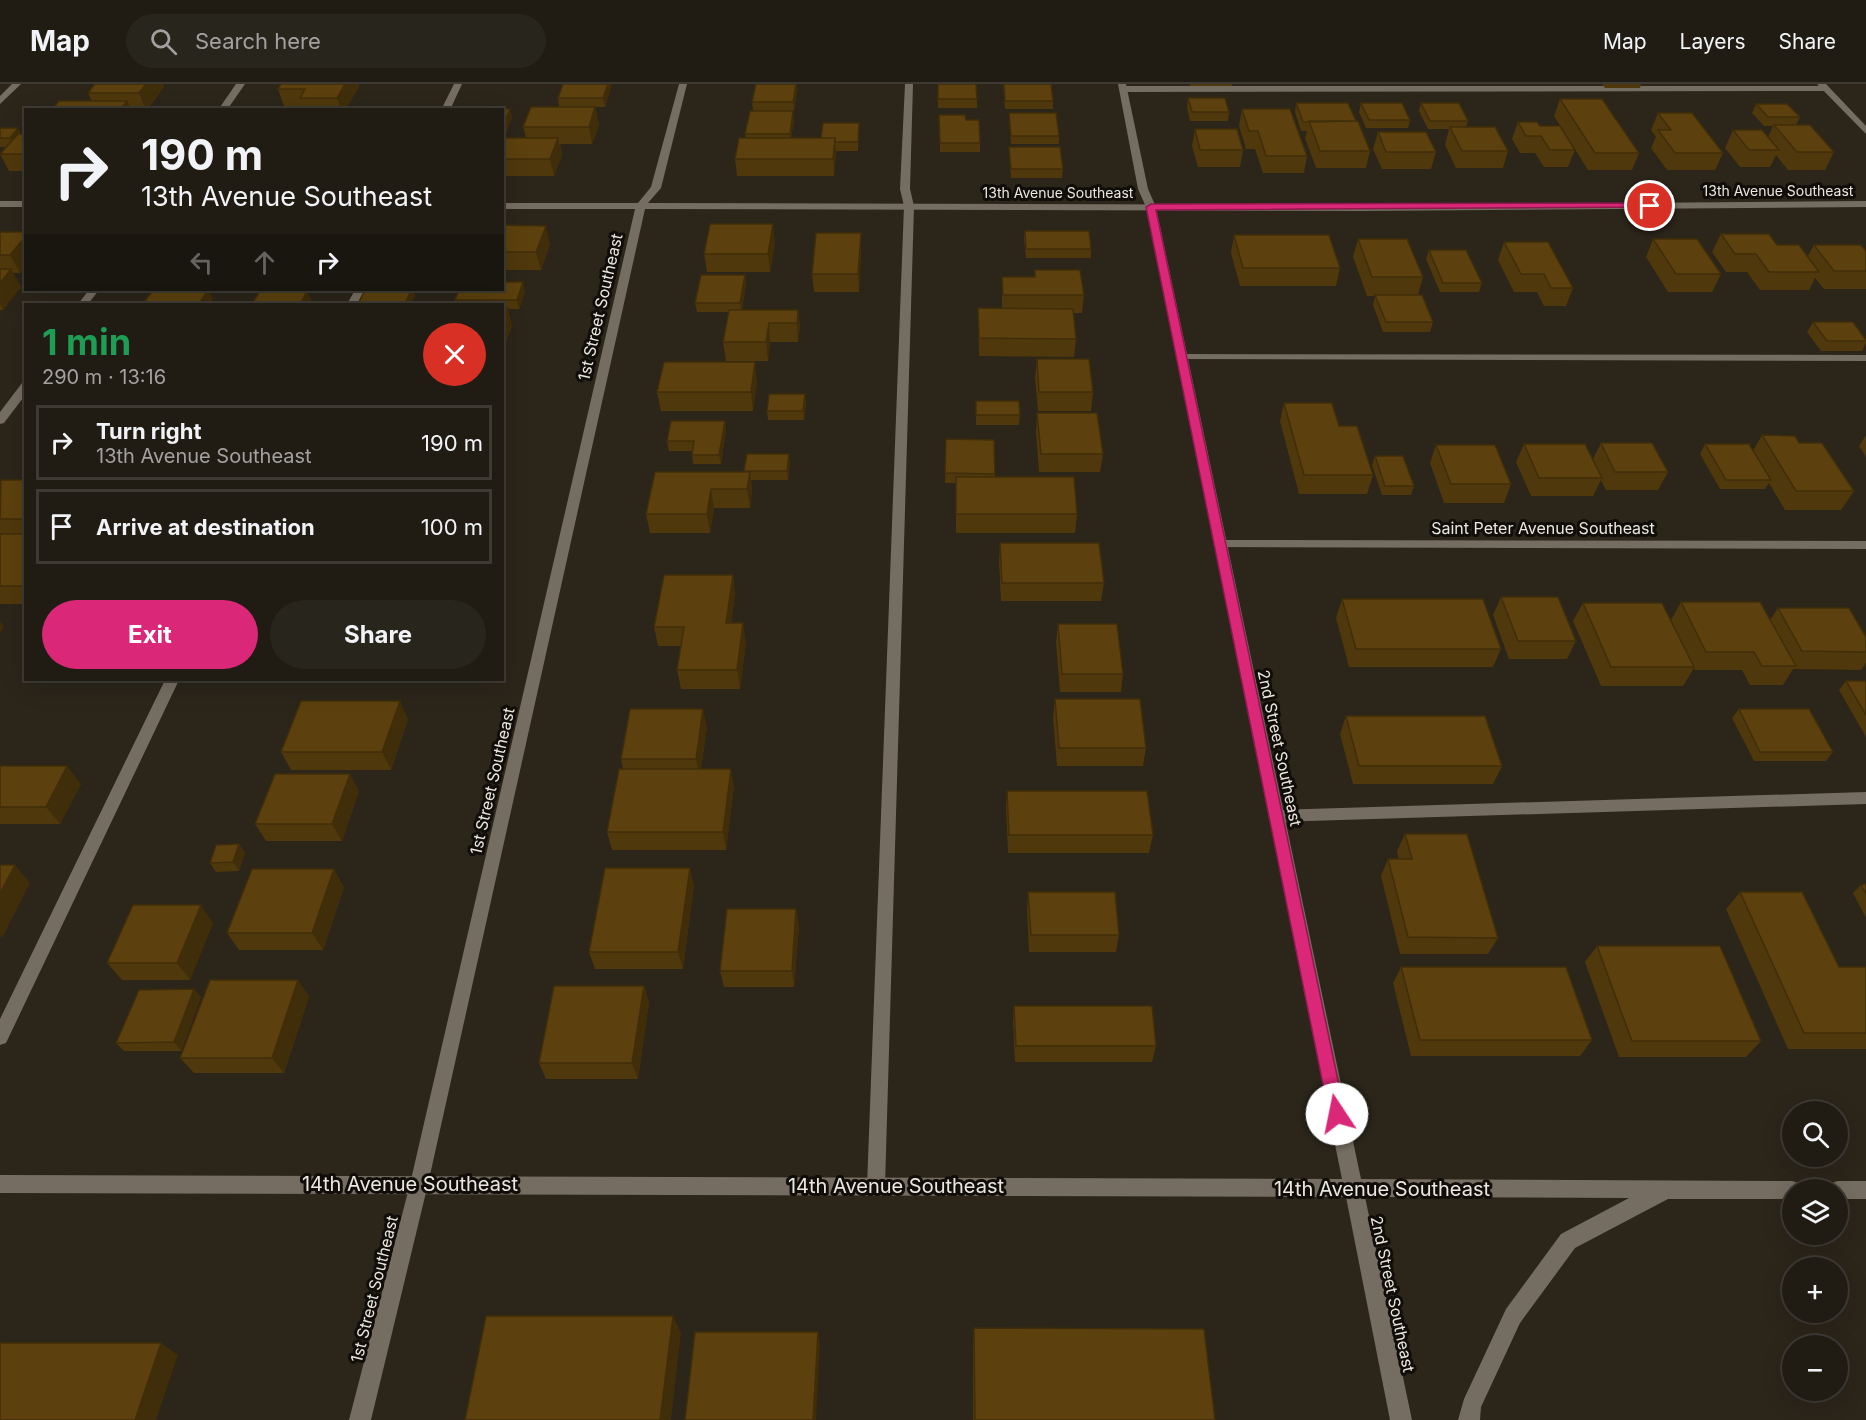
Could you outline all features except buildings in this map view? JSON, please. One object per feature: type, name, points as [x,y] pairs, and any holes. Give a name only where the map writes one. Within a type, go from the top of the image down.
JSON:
[{"type":"street","points":[[0,101],[17,84]]},
{"type":"street","points":[[223,108],[241,84]]},
{"type":"street","points":[[446,108],[458,84]]},
{"type":"street","name":"1st Street Southeast","points":[[360,1420],[419,1184],[641,206],[656,188],[684,84]]},
{"type":"street","points":[[876,1186],[909,206],[905,189],[909,84]]},
{"type":"street","points":[[1123,86],[1823,87],[1866,131]]},
{"type":"street","name":"2nd Street Southeast","points":[[1123,86],[1143,189],[1151,207],[1401,1420]]},
{"type":"street","points":[[0,204],[24,204]]},
{"type":"street","name":"13th Avenue Southeast","points":[[504,206],[1151,207],[1866,204]]},
{"type":"street","points":[[1182,357],[1866,358]]},
{"type":"street","points":[[0,420],[24,388]]},
{"type":"street","name":"Saint Peter Avenue Southeast","points":[[1220,544],[1866,545]]},
{"type":"street","points":[[0,1037],[172,681]]},
{"type":"street","points":[[1276,816],[1866,798]]},
{"type":"street","name":"14th Avenue Southeast","points":[[0,1184],[1782,1191]]},
{"type":"street","points":[[1848,1190],[1866,1190]]},
{"type":"street","points":[[1470,1420],[1471,1406],[1513,1316],[1568,1241],[1663,1191]]},
{"type":"route","points":[[1337,1114],[1151,207],[1650,206]]}]
